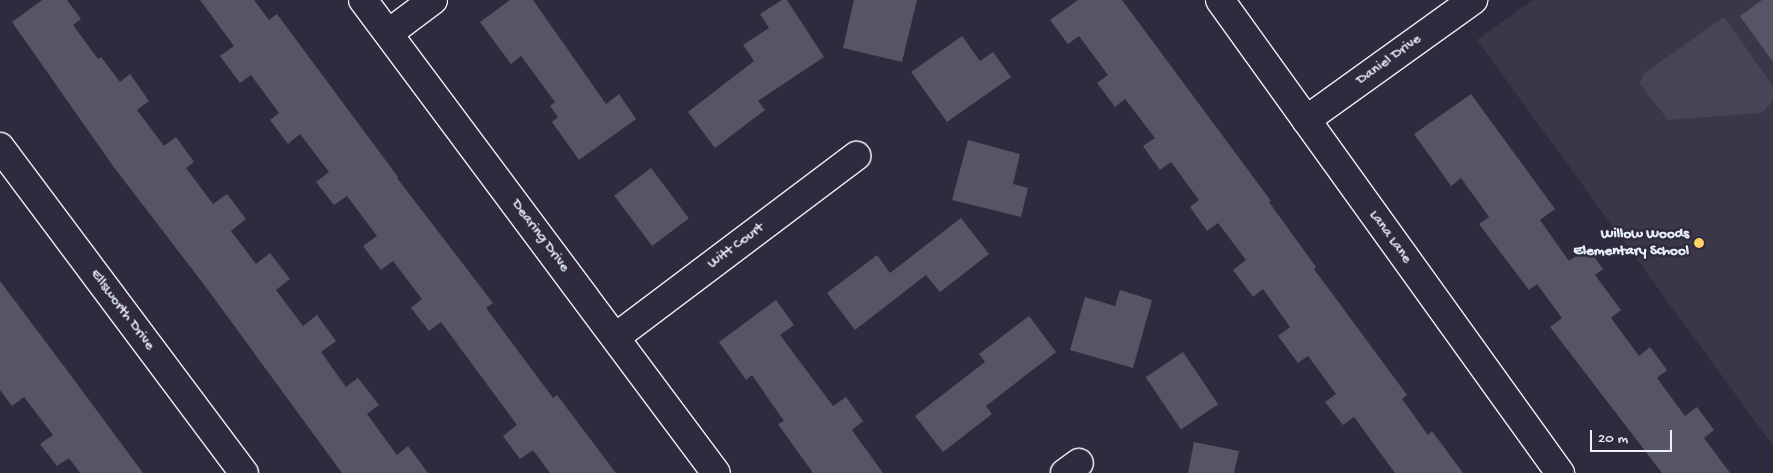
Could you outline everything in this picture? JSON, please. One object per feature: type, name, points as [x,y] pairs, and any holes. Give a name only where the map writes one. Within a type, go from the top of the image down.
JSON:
[{"type":"street","name":"Dearing Drive","points":[[363,0],[716,473]]},
{"type":"street","points":[[388,33],[433,0]]},
{"type":"street","name":"Lana Lane","points":[[1220,0],[1560,473]]},
{"type":"street","name":"Daniel Drive","points":[[1306,120],[1473,0]]},
{"type":"street","name":"Ellsworth Drive","points":[[0,147],[244,473]]},
{"type":"street","name":"Witt Court","points":[[616,337],[856,156]]},
{"type":"shaded area","name":"Willow Woods Elementary School","points":[[1533,0],[1773,0],[1773,446],[1477,40]]},
{"type":"shaded area","points":[[1724,17],[1773,86],[1773,101],[1762,113],[1668,120],[1640,84],[1643,74]]},
{"type":"building","points":[[42,0],[67,0],[81,19],[73,25],[98,59],[101,57],[120,82],[130,74],[149,101],[137,110],[164,146],[176,137],[194,162],[186,168],[213,204],[227,194],[246,219],[231,231],[256,264],[270,253],[290,279],[276,290],[303,326],[317,315],[336,341],[321,352],[346,387],[358,378],[379,405],[367,414],[397,455],[408,446],[428,473],[342,473],[205,286],[113,166],[12,22]]},
{"type":"building","points":[[200,0],[254,0],[269,20],[277,14],[397,178],[493,303],[486,308],[553,398],[557,395],[616,473],[550,473],[533,450],[520,459],[503,436],[517,425],[441,322],[429,331],[411,308],[422,299],[393,261],[381,270],[363,246],[377,236],[347,196],[334,205],[316,182],[329,172],[300,134],[288,144],[270,120],[279,113],[251,75],[240,83],[220,56],[234,46]]},
{"type":"building","points":[[510,0],[533,0],[606,104],[619,94],[636,119],[579,160],[552,122],[558,117],[550,106],[555,102],[521,56],[511,64],[480,22]]},
{"type":"building","points":[[782,0],[787,0],[824,57],[758,101],[765,110],[715,148],[688,112],[754,61],[743,45],[769,28],[760,14]]},
{"type":"building","points":[[854,0],[917,0],[902,62],[843,48]]},
{"type":"building","points":[[1078,0],[1122,0],[1271,201],[1269,202],[1316,267],[1314,269],[1407,395],[1402,399],[1428,435],[1432,431],[1463,473],[1395,473],[1354,417],[1343,425],[1325,402],[1336,394],[1308,356],[1298,363],[1278,336],[1290,327],[1263,289],[1253,297],[1233,270],[1246,260],[1218,223],[1207,231],[1190,207],[1199,200],[1171,162],[1160,170],[1143,146],[1155,138],[1125,99],[1115,107],[1097,83],[1108,75],[1079,36],[1068,44],[1050,20]]},
{"type":"building","points":[[1762,0],[1773,0],[1773,62],[1740,16]]},
{"type":"building","points":[[962,36],[980,61],[993,52],[1011,77],[947,122],[911,72]]},
{"type":"building","points":[[1471,94],[1555,209],[1540,220],[1569,261],[1588,248],[1603,269],[1595,275],[1621,310],[1611,318],[1639,356],[1650,347],[1667,370],[1657,378],[1685,416],[1697,407],[1714,430],[1704,438],[1730,473],[1662,473],[1550,327],[1562,318],[1537,284],[1529,290],[1479,224],[1489,217],[1461,178],[1451,186],[1414,134]]},
{"type":"building","points":[[968,140],[1020,154],[1013,184],[1028,188],[1021,217],[952,200]]},
{"type":"building","points":[[651,168],[689,218],[652,246],[614,196]]},
{"type":"building","points":[[961,218],[989,254],[940,292],[926,275],[855,330],[827,293],[877,255],[890,273]]},
{"type":"building","points":[[0,281],[143,473],[80,473],[69,458],[57,466],[40,444],[53,435],[24,397],[12,406],[0,390]]},
{"type":"building","points":[[1120,290],[1152,300],[1133,368],[1070,350],[1085,297],[1115,306]]},
{"type":"building","points":[[776,300],[794,325],[780,335],[833,406],[846,397],[863,421],[852,430],[883,473],[813,473],[778,424],[784,421],[752,375],[746,380],[719,342]]},
{"type":"building","points":[[1029,316],[1056,352],[986,406],[992,414],[943,452],[915,416],[985,362],[979,354]]},
{"type":"building","points":[[1183,352],[1218,404],[1181,429],[1146,377]]},
{"type":"building","points":[[1194,442],[1239,451],[1234,473],[1188,473]]},
{"type":"place","name":"Willow Woods Elementary School","points":[[1699,243]]}]
